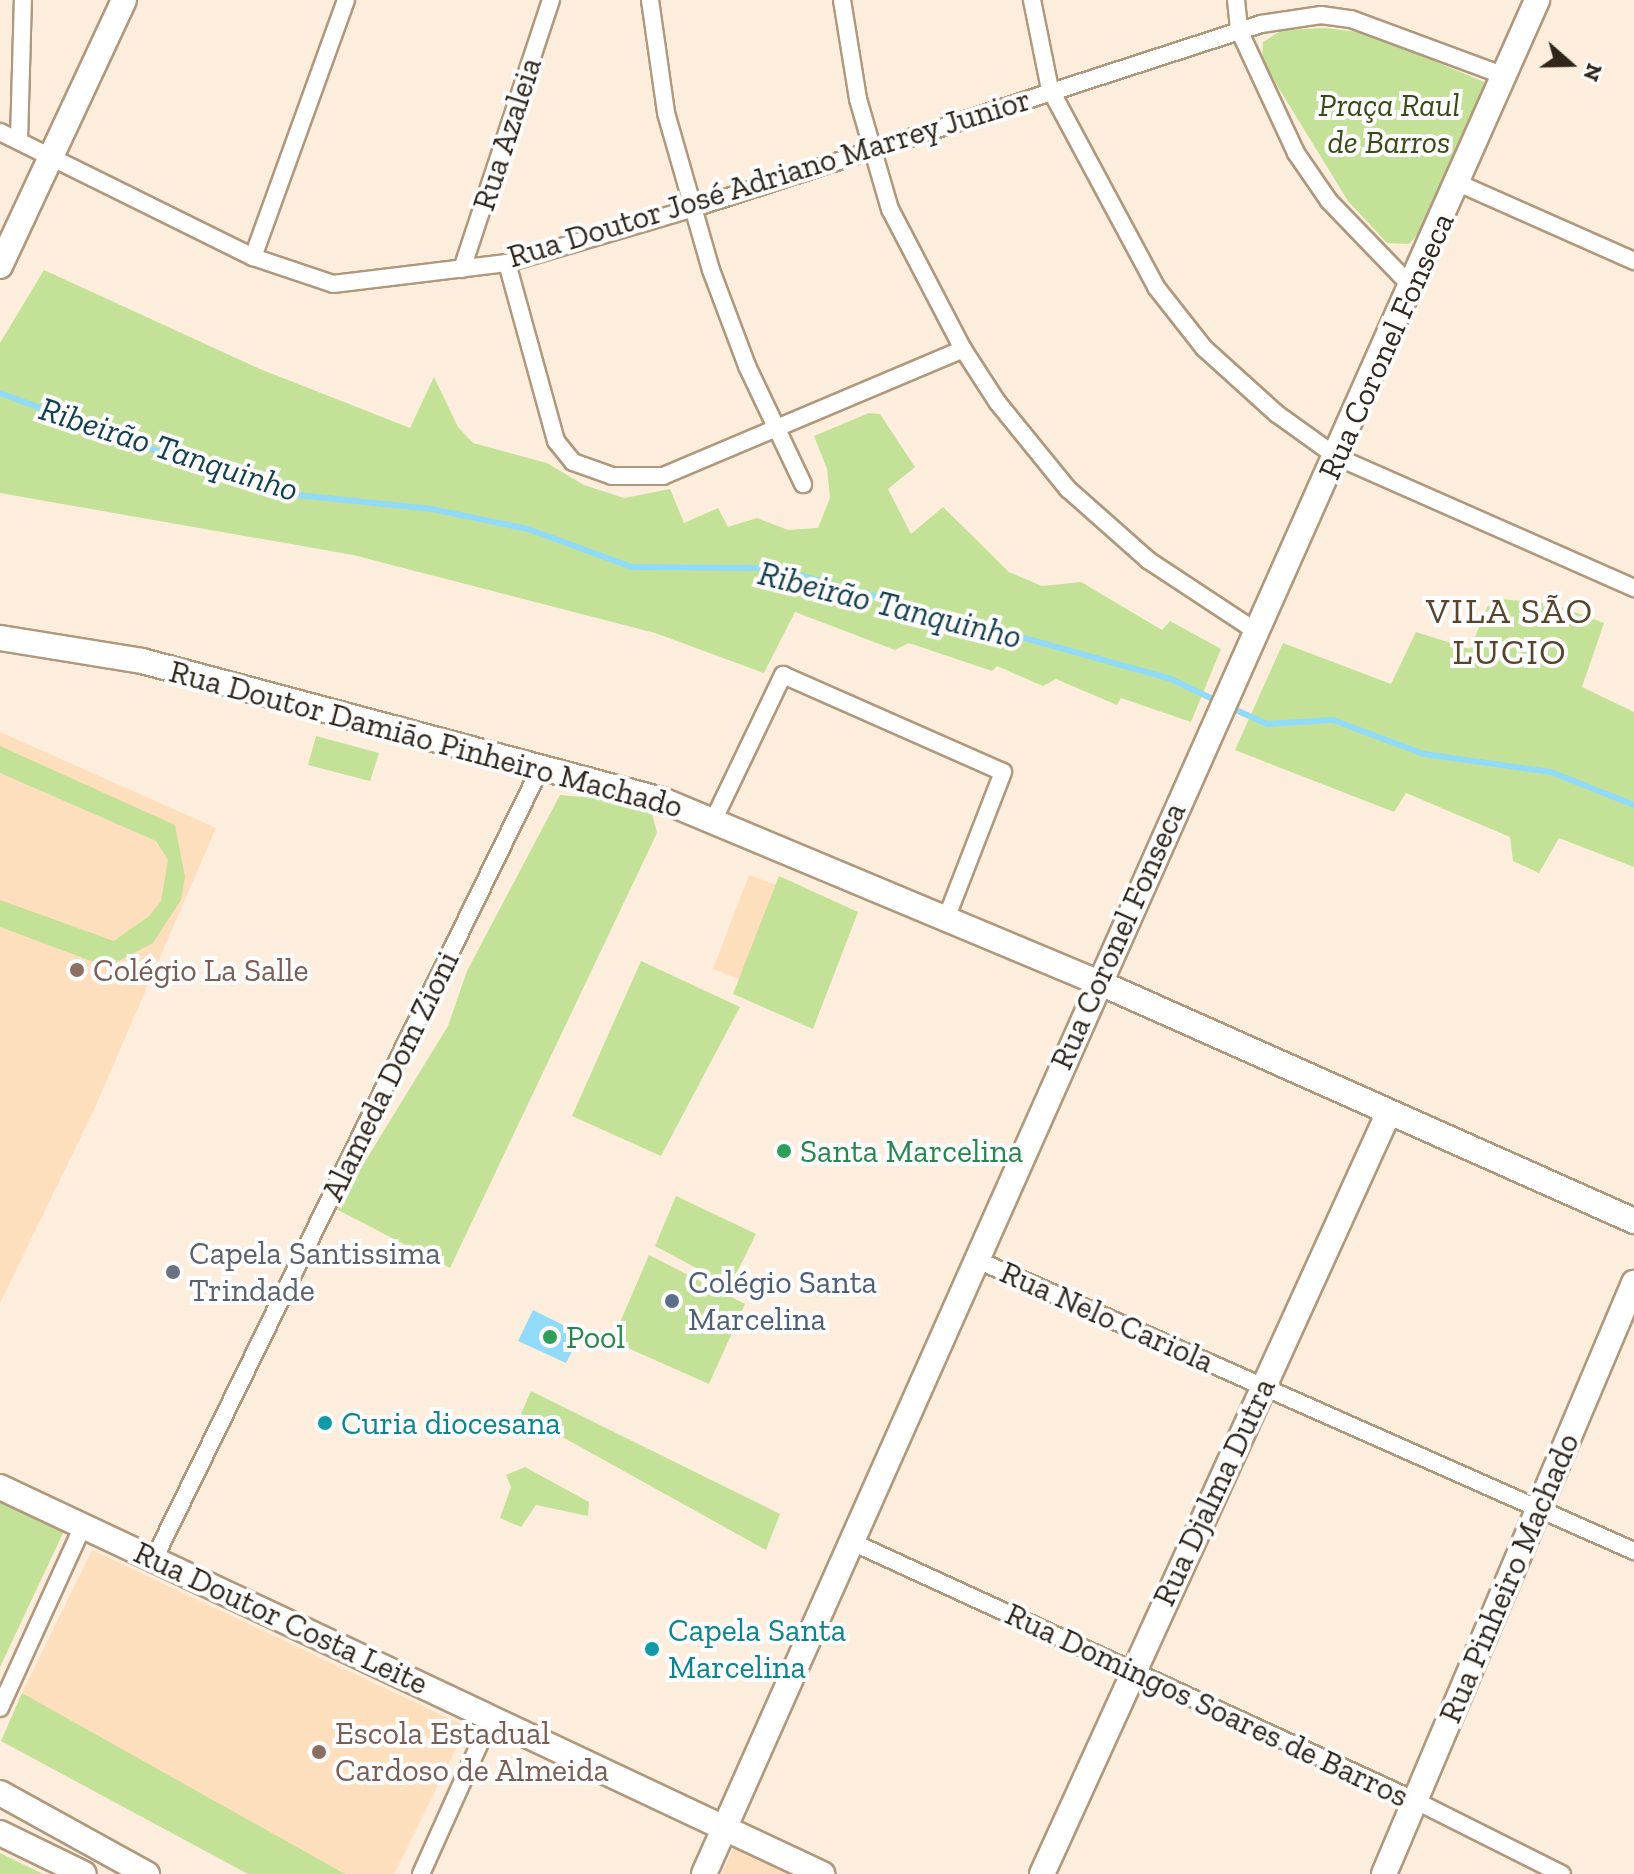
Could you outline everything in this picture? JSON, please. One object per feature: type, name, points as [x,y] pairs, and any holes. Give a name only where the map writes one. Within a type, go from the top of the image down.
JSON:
[{"type":"street","points":[[19,140],[23,0]]},
{"type":"street","points":[[0,266],[124,0]]},
{"type":"street","points":[[253,257],[346,0]]},
{"type":"street","name":"Rua Azaleia","points":[[462,269],[551,0]]},
{"type":"street","points":[[650,0],[666,113],[691,209],[775,429],[803,484]]},
{"type":"street","points":[[842,0],[845,38],[890,209],[963,349],[998,403],[1068,489],[1148,560],[1254,630]]},
{"type":"street","points":[[1032,0],[1050,89],[1156,287],[1204,348],[1277,414],[1337,457],[1634,588]]},
{"type":"street","points":[[1236,0],[1239,30],[1296,153],[1329,201],[1412,287]]},
{"type":"street","name":"Rua Coronel Fonseca","points":[[704,1874],[1211,726],[1337,457],[1537,0]]},
{"type":"street","name":"Rua Doutor José Adriano Marrey Junior","points":[[0,132],[253,257],[333,284],[507,263],[691,209],[1050,89],[1239,30],[1321,15],[1351,19],[1505,76]]},
{"type":"street","points":[[1458,183],[1634,261]]},
{"type":"street","name":"Rua Azaleia","points":[[507,263],[556,441],[573,462],[612,476],[663,476],[775,429]]},
{"type":"street","points":[[775,429],[963,349]]},
{"type":"street","name":"Rua Doutor Damião Pinheiro Machado","points":[[0,638],[142,661],[542,765],[714,819],[1098,982],[1634,1221]]},
{"type":"street","points":[[714,819],[783,675],[1003,772],[946,919]]},
{"type":"street","name":"Alameda Dom Zioni","points":[[154,1559],[542,765]]},
{"type":"street","name":"Rua Djalma Dutra","points":[[1042,1874],[1130,1670],[1389,1112]]},
{"type":"street","name":"Rua Nelo Cariola","points":[[975,1259],[1634,1551]]},
{"type":"street","name":"Rua Pinheiro Machado","points":[[1384,1874],[1634,1283]]},
{"type":"street","name":"Rua Doutor Costa Leite","points":[[0,1487],[822,1874]]},
{"type":"street","points":[[0,1708],[83,1526]]},
{"type":"street","name":"Rua Domingos Soares de Barros","points":[[850,1541],[1416,1801],[1562,1874]]},
{"type":"street","points":[[421,1874],[492,1716]]},
{"type":"street","points":[[0,1793],[147,1874]]},
{"type":"street","points":[[0,1833],[84,1874]]},
{"type":"shaded area","name":"Colégio La Salle","points":[[0,732],[216,828],[93,1112],[0,1303]]},
{"type":"shaded area","points":[[749,875],[795,892],[746,982],[713,969]]},
{"type":"shaded area","name":"Escola Estadual Cardoso de Almeida","points":[[92,1550],[467,1727],[394,1874],[331,1874],[22,1693]]},
{"type":"shaded area","points":[[734,1847],[790,1874],[722,1874]]},
{"type":"green space","name":"Praça Raul de Barros","points":[[1326,28],[1367,33],[1489,84],[1430,220],[1409,244],[1387,243],[1348,201],[1262,61],[1263,42],[1282,30]]},
{"type":"green space","points":[[44,270],[260,369],[410,428],[434,377],[458,427],[473,443],[547,463],[584,485],[624,498],[670,489],[684,523],[718,508],[728,527],[757,518],[788,530],[818,528],[830,498],[827,469],[814,436],[869,413],[880,414],[915,467],[888,489],[911,534],[943,507],[1009,572],[1042,586],[1081,582],[1162,630],[1170,621],[1221,649],[1191,722],[1121,698],[1117,705],[1056,679],[1043,686],[997,666],[992,671],[909,643],[895,650],[795,612],[764,673],[655,633],[353,555],[0,493],[0,343]]},
{"type":"green space","points":[[1491,598],[1553,604],[1604,623],[1582,687],[1634,712],[1634,867],[1559,838],[1539,873],[1513,861],[1510,837],[1406,793],[1394,812],[1235,750],[1283,643],[1391,684],[1416,632],[1470,649]]},
{"type":"green space","points":[[316,736],[379,753],[370,781],[308,765]]},
{"type":"green space","points":[[0,746],[175,825],[185,877],[181,900],[153,943],[107,967],[0,927],[0,900],[114,941],[149,916],[161,901],[168,860],[156,841],[0,773]]},
{"type":"green space","points":[[560,795],[630,801],[652,813],[657,833],[450,1268],[336,1209],[448,1026],[467,971]]},
{"type":"green space","points":[[779,876],[858,912],[813,1029],[733,994]]},
{"type":"green space","points":[[641,961],[740,1007],[661,1156],[572,1116]]},
{"type":"green space","points":[[676,1196],[756,1234],[730,1286],[655,1246]]},
{"type":"green space","points":[[649,1255],[745,1304],[709,1384],[612,1341]]},
{"type":"green space","points":[[531,1391],[780,1514],[766,1550],[521,1414]]},
{"type":"green space","points":[[525,1467],[589,1502],[588,1516],[536,1505],[521,1527],[500,1518],[511,1487],[506,1475]]},
{"type":"green space","points":[[0,1499],[65,1529],[0,1667]]},
{"type":"green space","points":[[22,1693],[345,1874],[248,1874],[1,1741]]},
{"type":"green space","points":[[0,1853],[43,1874],[0,1874]]},
{"type":"water","name":"Pool","points":[[533,1310],[581,1334],[566,1363],[518,1341]]},
{"type":"waterway","name":"Ribeirão Tanquinho","points":[[0,393],[148,448],[297,495],[432,509],[528,529],[632,567],[774,568],[1171,679],[1217,701]]},
{"type":"waterway","name":"Ribeirão Tanquinho","points":[[1227,706],[1267,724],[1333,720],[1424,754],[1551,772],[1634,805]]},
{"type":"place","name":"Colégio La Salle","points":[[77,970]]},
{"type":"place","name":"Santa Marcelina","points":[[784,1151]]},
{"type":"place","name":"Capela Santissima Trindade","points":[[173,1272]]},
{"type":"place","name":"Colégio Santa Marcelina","points":[[672,1301]]},
{"type":"place","name":"Pool","points":[[550,1337]]},
{"type":"place","name":"Curia diocesana","points":[[325,1423]]},
{"type":"place","name":"Capela Santa Marcelina","points":[[652,1649]]},
{"type":"place","name":"Escola Estadual Cardoso de Almeida","points":[[319,1752]]},
{"type":"district","name":"VILA SÃO LUCIO","points":[[1510,630]]}]
